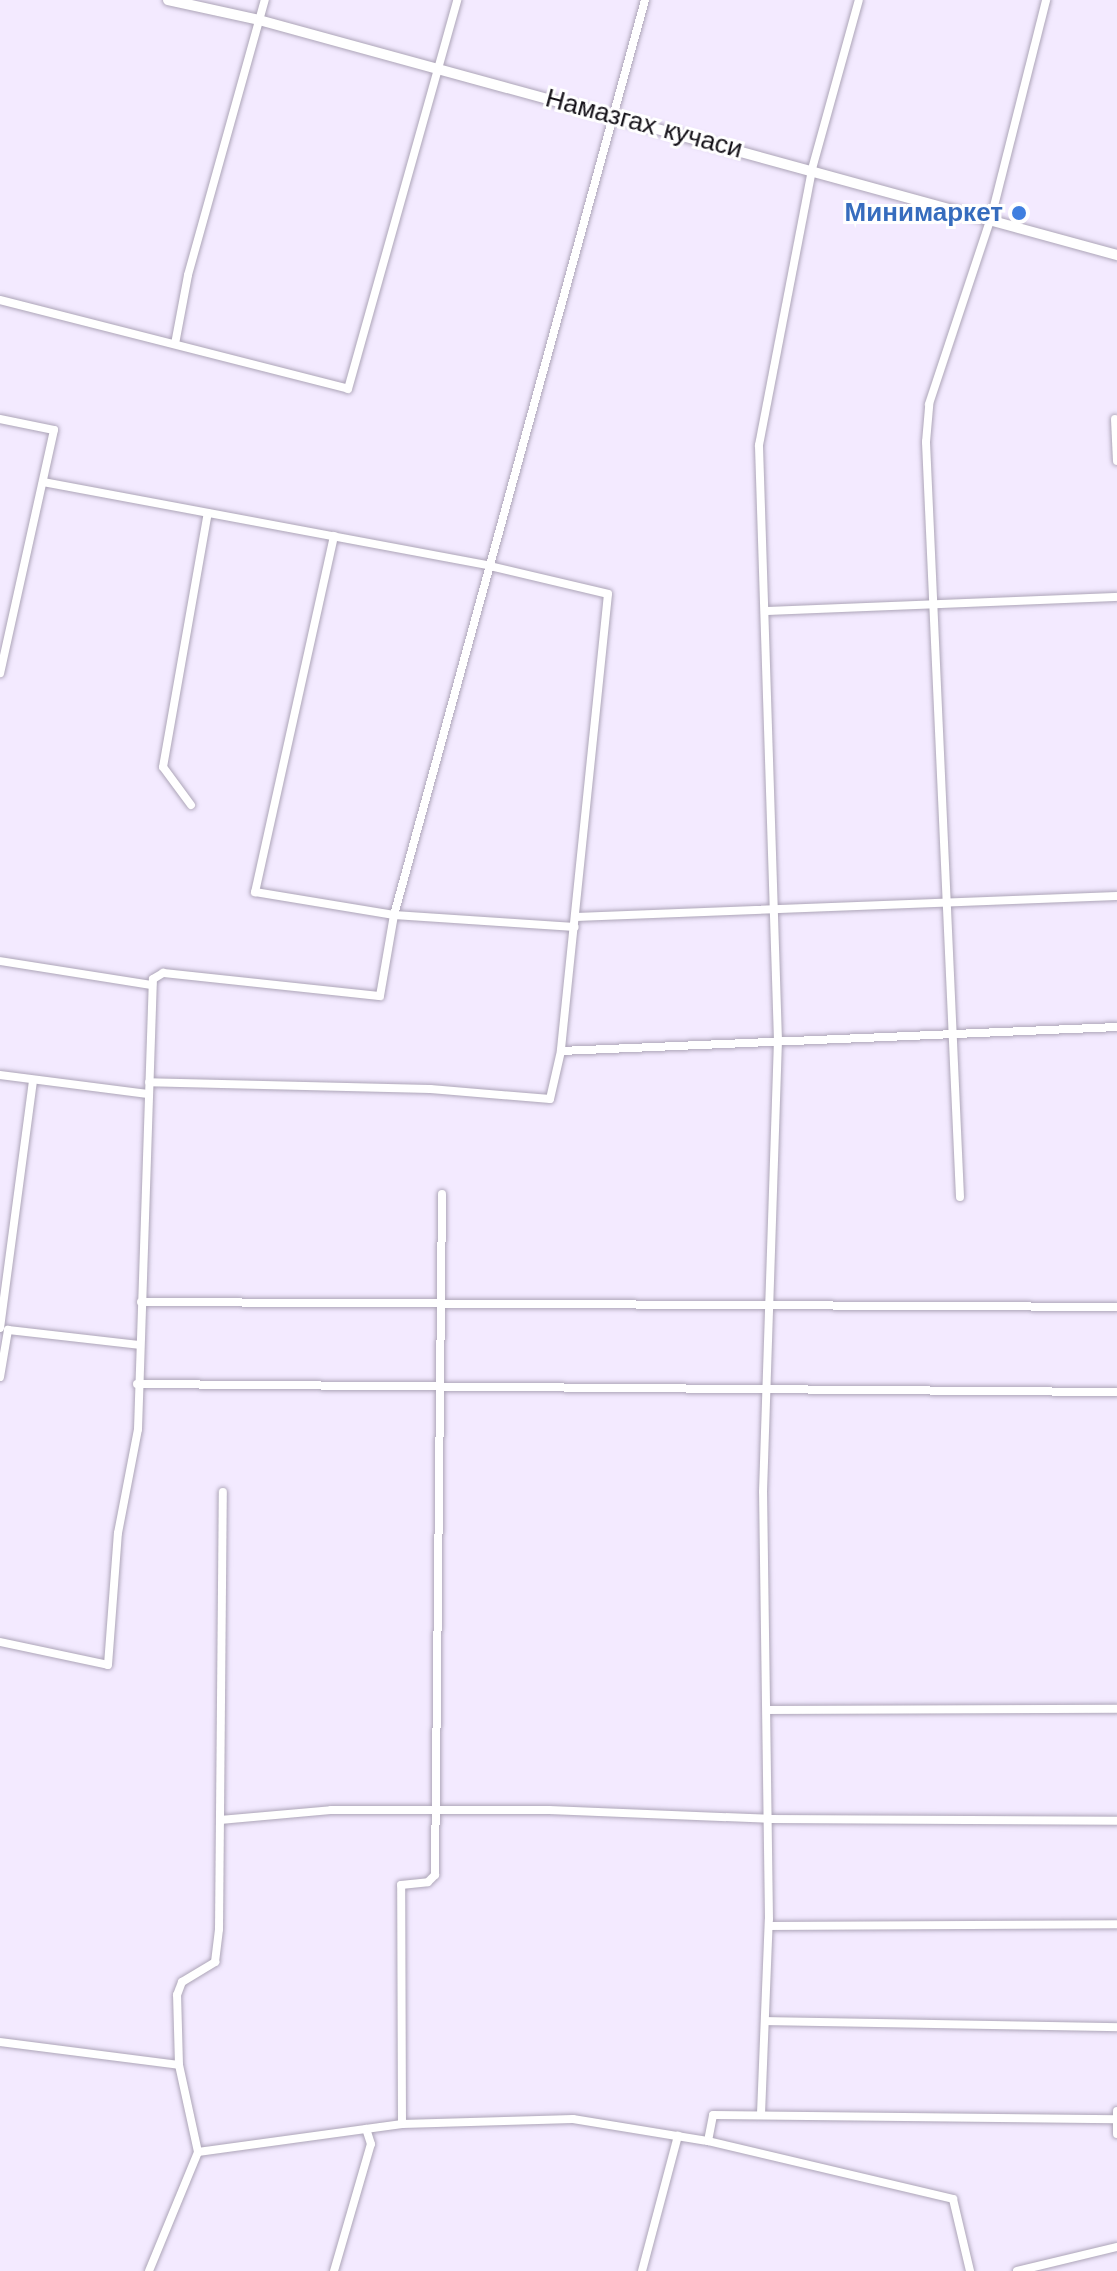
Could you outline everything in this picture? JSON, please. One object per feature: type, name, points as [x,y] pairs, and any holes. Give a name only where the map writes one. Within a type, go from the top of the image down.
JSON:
[{"type":"street","name":"Намазгах кучаси","points":[[168,0],[259,20],[613,115],[1117,255]]},
{"type":"street","points":[[175,344],[188,275],[265,0]]},
{"type":"street","points":[[0,300],[348,389],[457,0]]},
{"type":"street","points":[[0,1642],[108,1665],[118,1533],[138,1429],[137,1384],[152,985],[163,973],[380,996],[394,915],[645,0]]},
{"type":"street","points":[[761,2114],[769,1926],[763,1492],[772,1309],[778,1041],[759,445],[812,169],[859,0]]},
{"type":"street","points":[[960,1197],[933,603],[929,404],[991,218],[1046,0]]},
{"type":"street","points":[[0,419],[54,430],[0,673]]},
{"type":"street","points":[[1115,419],[1117,461]]},
{"type":"street","points":[[43,482],[490,566],[608,594],[575,927],[561,1051],[553,1093],[543,1101],[430,1089],[149,1082]]},
{"type":"street","points":[[191,805],[163,767],[208,513]]},
{"type":"street","points":[[334,536],[255,892],[394,915],[575,927]]},
{"type":"street","points":[[765,611],[1117,597]]},
{"type":"street","points":[[576,917],[1117,896]]},
{"type":"street","points":[[0,961],[152,985]]},
{"type":"street","points":[[561,1051],[1117,1027]]},
{"type":"street","points":[[0,1075],[148,1094]]},
{"type":"street","points":[[0,1377],[33,1080]]},
{"type":"street","points":[[402,2124],[401,1885],[428,1882],[435,1875],[438,1813],[438,1384],[442,1194]]},
{"type":"street","points":[[141,1302],[441,1300],[772,1309],[1117,1307]]},
{"type":"street","points":[[3,1329],[139,1345]]},
{"type":"street","points":[[137,1384],[438,1384],[769,1392],[1117,1392]]},
{"type":"street","points":[[149,2271],[198,2152],[179,2065],[177,1995],[182,1982],[215,1962],[220,1820],[223,1492]]},
{"type":"street","points":[[768,1710],[1117,1709]]},
{"type":"street","points":[[220,1820],[331,1810],[438,1813],[549,1810],[769,1819],[1117,1821]]},
{"type":"street","points":[[769,1926],[1117,1924]]},
{"type":"street","points":[[766,2021],[1117,2027]]},
{"type":"street","points":[[0,2042],[179,2065]]},
{"type":"street","points":[[1117,2111],[1117,2134]]},
{"type":"street","points":[[708,2141],[713,2115],[1117,2119]]},
{"type":"street","points":[[198,2152],[402,2124],[573,2119],[708,2141],[953,2199],[970,2271]]},
{"type":"street","points":[[334,2271],[371,2144],[366,2129]]},
{"type":"street","points":[[642,2271],[678,2136]]},
{"type":"street","points":[[1017,2271],[1117,2247]]},
{"type":"place","name":"Минимаркет","points":[[1019,213]]}]
